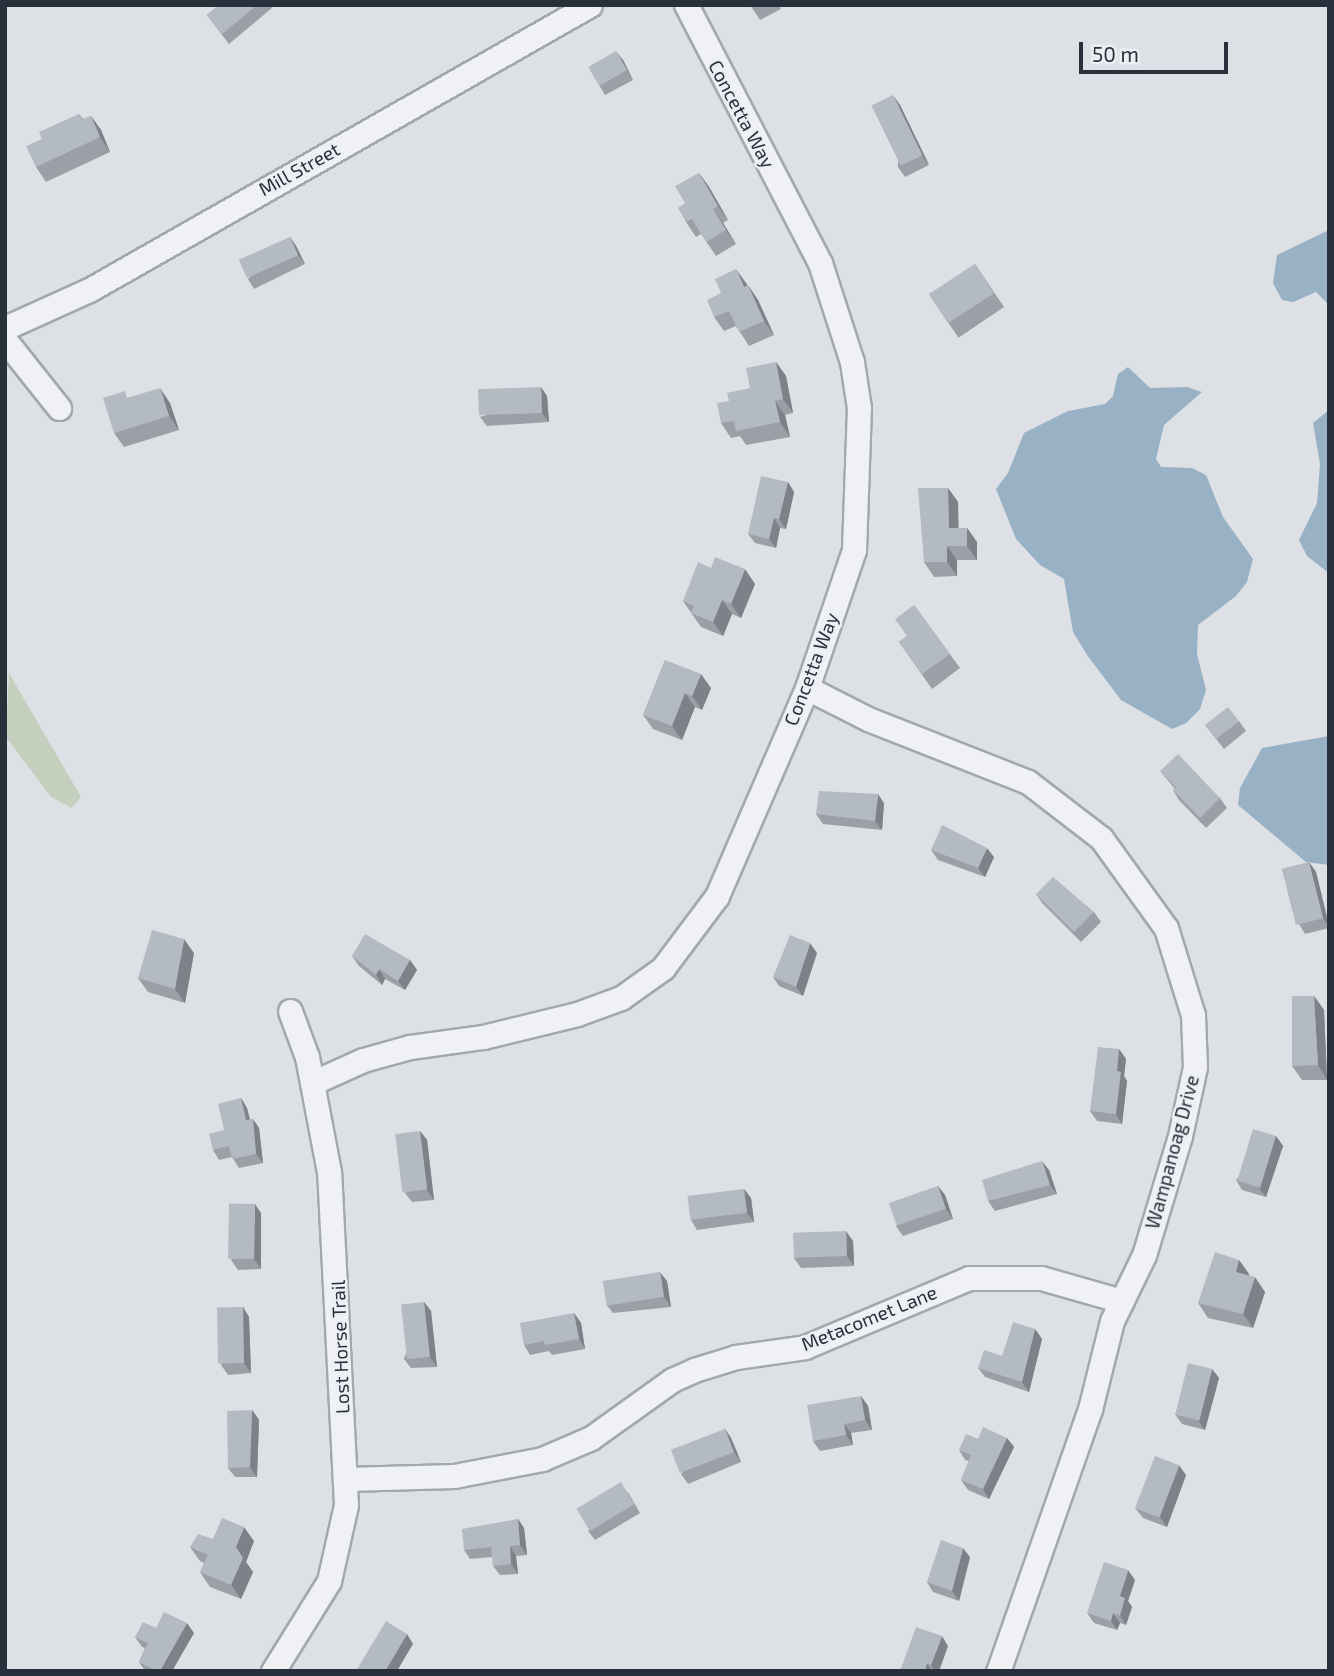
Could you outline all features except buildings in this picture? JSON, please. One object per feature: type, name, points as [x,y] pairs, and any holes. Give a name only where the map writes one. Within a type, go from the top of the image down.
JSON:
[{"type":"street","name":"Mill Street","points":[[5,328],[91,289],[590,5]]},
{"type":"street","name":"Concetta Way","points":[[312,1083],[363,1060],[410,1047],[483,1037],[577,1014],[621,998],[663,968],[717,896],[807,688],[854,550],[859,408],[852,362],[820,263],[686,5]]},
{"type":"street","points":[[5,340],[59,408]]},
{"type":"street","name":"Wampanoag Drive","points":[[807,688],[868,719],[1028,782],[1101,838],[1166,928],[1188,991],[1195,1067],[1181,1136],[1144,1255],[1112,1321],[1090,1409],[998,1671]]},
{"type":"street","name":"Lost Horse Trail","points":[[273,1671],[329,1581],[346,1505],[329,1172],[312,1083],[289,1011]]},
{"type":"street","name":"Metacomet Lane","points":[[346,1479],[454,1476],[542,1459],[591,1438],[672,1380],[695,1370],[736,1357],[805,1347],[969,1278],[1041,1278],[1122,1301]]},
{"type":"green space","points":[[9,673],[81,797],[72,808],[51,797],[6,737]]},
{"type":"water","points":[[1329,230],[1329,305],[1316,292],[1293,302],[1282,300],[1273,283],[1277,255]]},
{"type":"water","points":[[1128,367],[1150,388],[1187,387],[1202,392],[1164,425],[1156,459],[1161,467],[1192,468],[1206,475],[1223,517],[1253,559],[1247,582],[1236,596],[1198,625],[1197,654],[1206,690],[1200,709],[1186,723],[1172,729],[1121,700],[1087,655],[1073,632],[1064,579],[1040,565],[1016,539],[996,489],[1008,473],[1024,433],[1068,411],[1105,404],[1113,396],[1118,374]]},
{"type":"water","points":[[1329,410],[1329,569],[1326,571],[1307,556],[1299,540],[1317,503],[1320,464],[1313,423]]},
{"type":"water","points":[[1329,736],[1329,865],[1306,862],[1238,805],[1240,788],[1262,748]]}]
